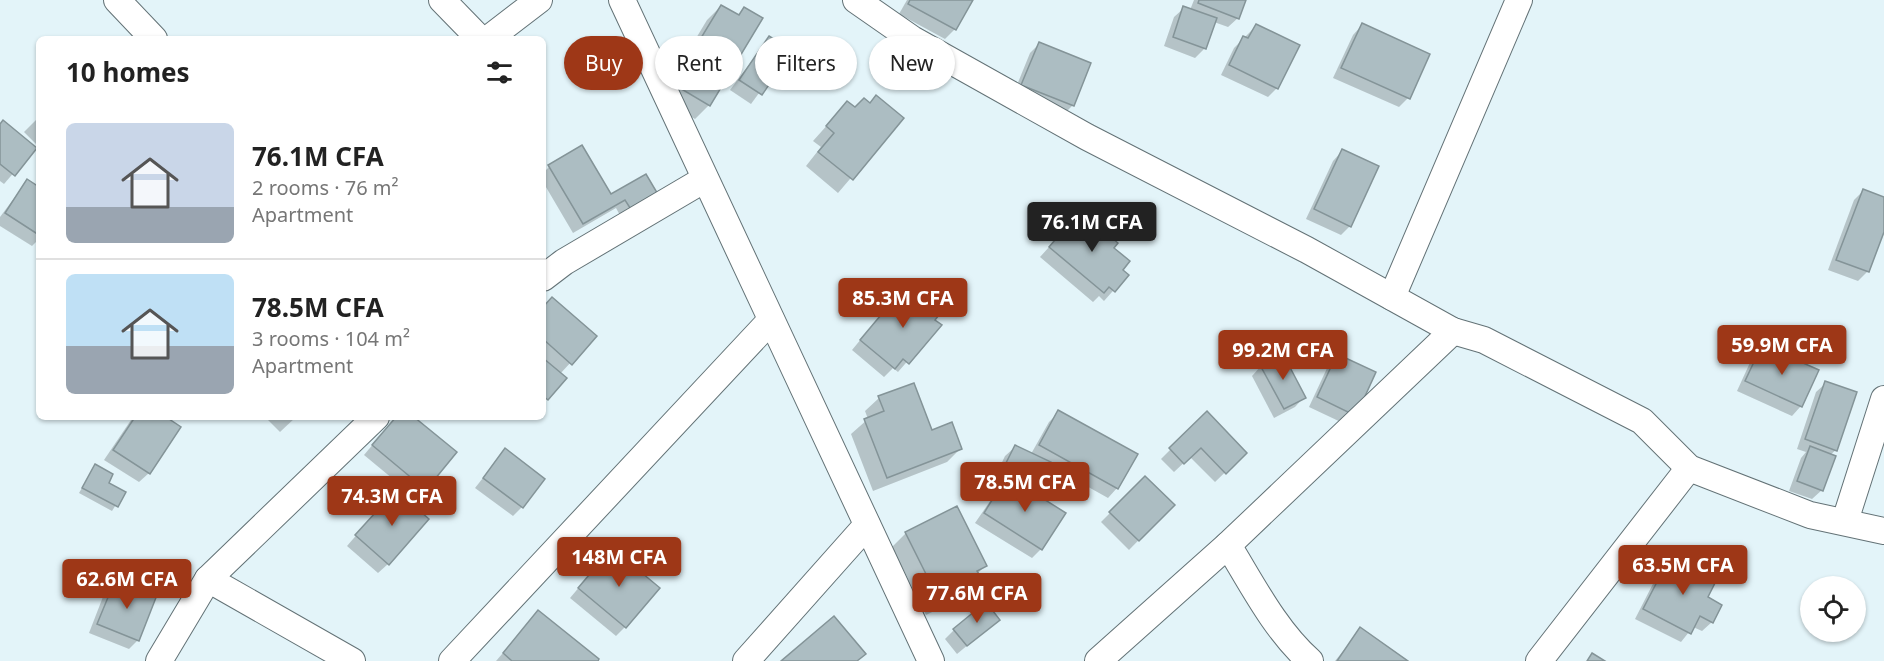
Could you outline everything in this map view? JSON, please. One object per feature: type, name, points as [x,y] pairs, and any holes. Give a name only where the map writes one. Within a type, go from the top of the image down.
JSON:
[{"type":"street","points":[[117,0],[151,36]]},
{"type":"street","points":[[442,0],[477,36]]},
{"type":"street","points":[[492,36],[539,0]]},
{"type":"street","points":[[622,0],[931,661]]},
{"type":"street","points":[[856,0],[912,39],[1067,125],[1307,250],[1453,331],[1484,340],[1642,421],[1689,468],[1810,515],[1884,531]]},
{"type":"street","points":[[1392,297],[1519,0]]},
{"type":"street","points":[[546,276],[564,261],[705,179]]},
{"type":"street","points":[[452,661],[771,320]]},
{"type":"street","points":[[1098,661],[1228,545],[1453,331]]},
{"type":"street","points":[[1845,521],[1884,399]]},
{"type":"street","points":[[159,661],[208,579],[373,420]]},
{"type":"street","points":[[1539,661],[1689,468]]},
{"type":"street","points":[[746,661],[867,525]]},
{"type":"street","points":[[1228,545],[1296,649],[1310,661]]},
{"type":"street","points":[[208,579],[352,661]]},
{"type":"building","points":[[910,0],[973,0],[956,30],[908,4]]},
{"type":"building","points":[[1199,0],[1246,0],[1239,19],[1198,3]]},
{"type":"building","points":[[721,5],[739,15],[744,7],[763,18],[743,51],[743,36],[702,36]]},
{"type":"building","points":[[1183,6],[1217,18],[1206,49],[1173,37]]},
{"type":"building","points":[[1362,23],[1430,54],[1410,99],[1341,68]]},
{"type":"building","points":[[1256,24],[1300,45],[1278,89],[1229,65],[1243,36],[1248,38]]},
{"type":"building","points":[[1039,42],[1091,63],[1074,106],[1021,85]]},
{"type":"building","points":[[755,57],[755,90],[765,90],[762,95],[743,83],[743,74]]},
{"type":"building","points":[[683,90],[720,90],[710,106]]},
{"type":"building","points":[[876,95],[904,118],[853,180],[818,152],[834,133],[826,126],[847,101],[855,107],[864,98],[870,103]]},
{"type":"building","points":[[3,120],[36,147],[15,176],[0,164],[0,124]]},
{"type":"building","points":[[582,145],[611,194],[646,174],[659,196],[632,211],[625,200],[583,224],[548,165]]},
{"type":"building","points":[[1342,149],[1379,166],[1351,227],[1314,209]]},
{"type":"building","points":[[27,179],[36,185],[36,233],[5,213]]},
{"type":"building","points":[[1863,189],[1884,197],[1884,232],[1869,272],[1836,260]]},
{"type":"building","points":[[1080,211],[1118,243],[1114,248],[1130,261],[1123,270],[1129,275],[1115,292],[1109,287],[1104,293],[1049,247]]},
{"type":"building","points":[[901,291],[911,300],[918,291],[943,310],[935,320],[942,325],[909,364],[903,359],[895,369],[860,340]]},
{"type":"building","points":[[552,297],[597,336],[572,365],[546,342],[546,304]]},
{"type":"building","points":[[1762,345],[1819,370],[1802,407],[1745,381]]},
{"type":"building","points":[[1283,354],[1306,398],[1284,409],[1260,365]]},
{"type":"building","points":[[1337,354],[1376,372],[1356,416],[1317,397]]},
{"type":"building","points":[[546,360],[567,378],[548,400],[546,398]]},
{"type":"building","points":[[1825,381],[1857,392],[1837,451],[1805,439]]},
{"type":"building","points":[[914,383],[932,430],[952,422],[962,449],[887,478],[864,419],[884,411],[878,396]]},
{"type":"building","points":[[1058,410],[1138,454],[1118,489],[1039,445]]},
{"type":"building","points":[[1207,411],[1247,453],[1226,474],[1201,448],[1184,464],[1169,448]]},
{"type":"building","points":[[133,420],[170,420],[181,427],[150,474],[113,450]]},
{"type":"building","points":[[393,420],[418,420],[457,452],[426,490],[372,445]]},
{"type":"building","points":[[1015,445],[1051,462],[1040,485],[1004,467]]},
{"type":"building","points":[[1810,446],[1836,456],[1823,491],[1797,481]]},
{"type":"building","points":[[505,448],[545,479],[523,508],[483,478]]},
{"type":"building","points":[[95,464],[113,474],[109,483],[126,492],[118,507],[82,488]]},
{"type":"building","points":[[1007,476],[1066,513],[1042,550],[984,513]]},
{"type":"building","points":[[1145,476],[1175,505],[1139,541],[1109,512]]},
{"type":"building","points":[[396,490],[429,519],[389,565],[355,535]]},
{"type":"building","points":[[957,506],[987,566],[977,571],[983,581],[940,602],[905,532]]},
{"type":"building","points":[[612,548],[660,588],[626,628],[578,588]]},
{"type":"building","points":[[1671,555],[1717,579],[1708,597],[1722,605],[1713,623],[1700,616],[1691,634],[1643,609]]},
{"type":"building","points":[[116,578],[157,595],[139,641],[97,624]]},
{"type":"building","points":[[986,602],[1000,620],[967,646],[953,629]]},
{"type":"building","points":[[538,610],[599,659],[598,661],[512,661],[503,653]]},
{"type":"building","points":[[834,616],[866,654],[857,661],[781,661]]},
{"type":"building","points":[[1360,627],[1408,661],[1337,661]]},
{"type":"building","points":[[1592,653],[1605,661],[1587,661]]}]
